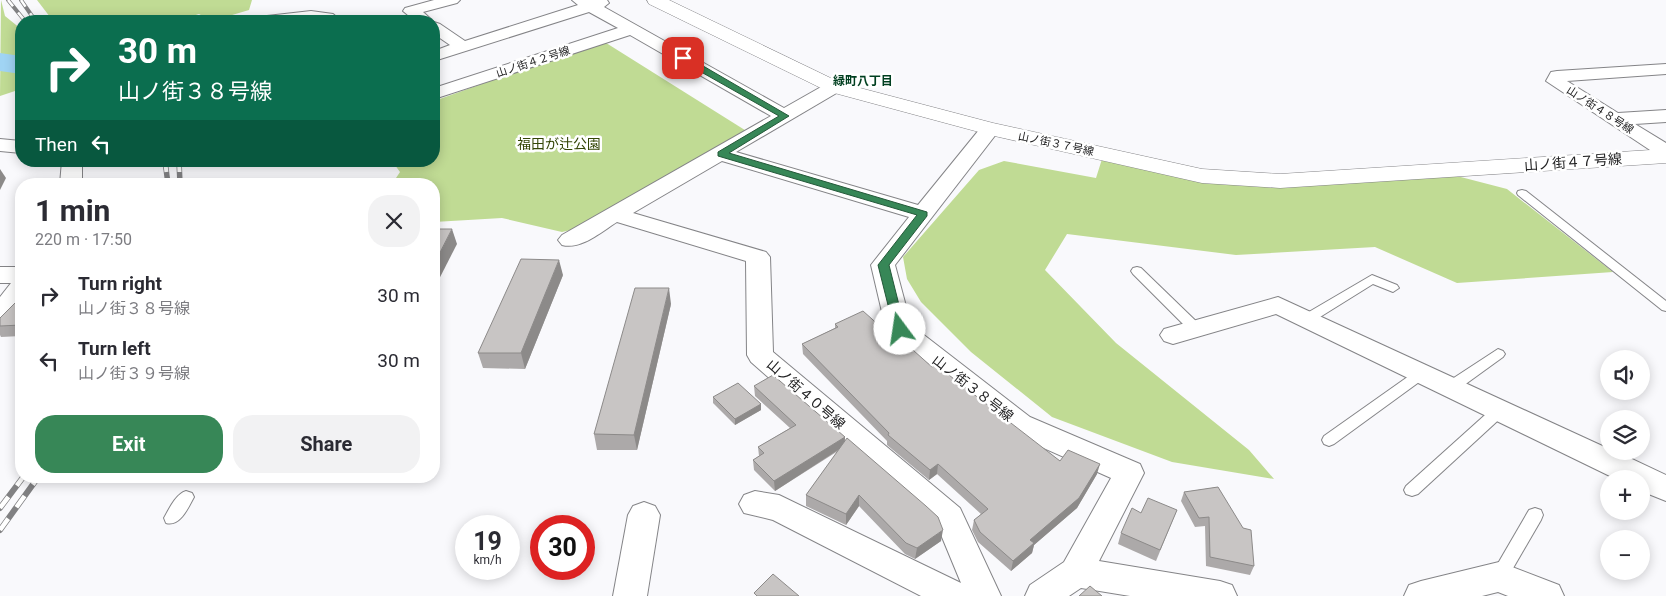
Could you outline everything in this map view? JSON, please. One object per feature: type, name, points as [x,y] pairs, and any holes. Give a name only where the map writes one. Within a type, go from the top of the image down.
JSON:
[{"type":"street","points":[[416,15],[411,12],[452,0]]},
{"type":"street","points":[[440,54],[586,3],[612,0]]},
{"type":"street","name":"山ノ街３７号線","points":[[656,0],[834,87],[990,129],[1202,176],[1280,181],[1480,168]]},
{"type":"street","points":[[586,3],[785,116]]},
{"type":"street","name":"山ノ街４２号線","points":[[440,92],[632,29]]},
{"type":"street","points":[[440,31],[462,47]]},
{"type":"street","name":"山ノ街４８号線","points":[[1666,69],[1557,76],[1555,81],[1666,152]]},
{"type":"street","points":[[570,240],[617,215],[834,87]]},
{"type":"street","points":[[1614,120],[1666,116]]},
{"type":"street","name":"山ノ街３８号線","points":[[990,129],[883,265],[900,329],[1020,425],[1129,473],[1076,572],[1042,596]]},
{"type":"street","points":[[0,145],[15,146]]},
{"type":"street","points":[[721,154],[924,214]]},
{"type":"street","name":"山ノ街４７号線","points":[[1480,168],[1666,156]]},
{"type":"street","name":"山ノ街４０号線","points":[[617,215],[758,257],[760,355],[949,517],[984,596]]},
{"type":"street","points":[[0,275],[15,275]]},
{"type":"street","points":[[0,315],[15,295]]},
{"type":"street","points":[[1184,332],[1278,305],[1666,488]]},
{"type":"street","points":[[755,504],[779,508],[954,596]]},
{"type":"street","points":[[630,596],[644,515]]},
{"type":"street","points":[[1076,572],[1220,596]]},
{"type":"street","points":[[1420,596],[1499,577],[1547,596]]},
{"type":"lane","points":[[1522,193],[1666,307]]},
{"type":"lane","points":[[1136,271],[1184,332]]},
{"type":"lane","points":[[1307,319],[1372,279],[1394,288]]},
{"type":"lane","points":[[1451,387],[1498,354]]},
{"type":"lane","points":[[1329,440],[1421,374]]},
{"type":"lane","points":[[1412,490],[1500,410]]},
{"type":"lane","points":[[172,518],[186,497]]},
{"type":"lane","points":[[1499,577],[1535,515]]},
{"type":"green space","points":[[1,0],[5,16],[15,24],[15,91],[0,96]]},
{"type":"green space","points":[[37,0],[252,0],[249,10],[232,15],[48,15]]},
{"type":"green space","name":"福田が辻公園","points":[[603,41],[748,132],[580,228],[562,232],[502,218],[440,222],[440,178],[396,178],[400,172],[396,167],[440,167],[440,99]]},
{"type":"green space","points":[[1102,159],[1217,181],[1453,175],[1507,189],[1613,272],[1457,283],[1375,247],[1236,255],[1067,234],[1045,270],[1116,343],[1249,450],[1274,479],[1172,462],[1052,417],[971,352],[921,302],[907,279],[903,257],[979,170],[1004,161],[1096,178]]},
{"type":"building","points":[[440,229],[452,229],[440,252]]},
{"type":"building","points":[[521,259],[559,260],[521,353],[478,353]]},
{"type":"building","points":[[635,288],[669,288],[634,435],[594,434]]},
{"type":"building","points":[[15,303],[15,325],[0,326],[0,318]]},
{"type":"building","points":[[863,311],[891,336],[895,334],[932,367],[936,365],[1060,461],[1068,450],[1100,464],[1079,498],[1030,540],[1034,543],[1013,561],[980,532],[974,520],[988,509],[938,464],[930,470],[888,435],[889,433],[802,344],[838,327],[835,324]]},
{"type":"building","points":[[773,375],[845,437],[774,481],[753,460],[764,453],[758,447],[796,425],[754,386]]},
{"type":"building","points":[[738,383],[761,404],[735,419],[713,397]]},
{"type":"building","points":[[847,438],[938,517],[943,530],[917,548],[906,543],[859,495],[846,514],[806,495]]},
{"type":"building","points":[[1218,487],[1243,528],[1251,530],[1254,566],[1210,557],[1209,517],[1199,518],[1184,492]]},
{"type":"building","points":[[1148,498],[1177,510],[1160,550],[1121,533],[1132,508],[1141,513]]},
{"type":"building","points":[[773,574],[799,596],[757,596],[754,593]]},
{"type":"building","points":[[1090,586],[1102,596],[1079,596]]},
{"type":"waterway","points":[[0,62],[15,64]]},
{"type":"railway","points":[[8,0],[20,15]]},
{"type":"railway","points":[[21,0],[31,15]]},
{"type":"railway","points":[[166,167],[167,178]]},
{"type":"railway","points":[[179,167],[180,178]]},
{"type":"railway","points":[[0,508],[19,483]]},
{"type":"railway","points":[[0,530],[34,483]]},
{"type":"district","name":"緑町八丁目","points":[[863,81]]},
{"type":"route","points":[[683,58],[785,116],[721,154],[924,214],[883,265],[900,329]]}]
